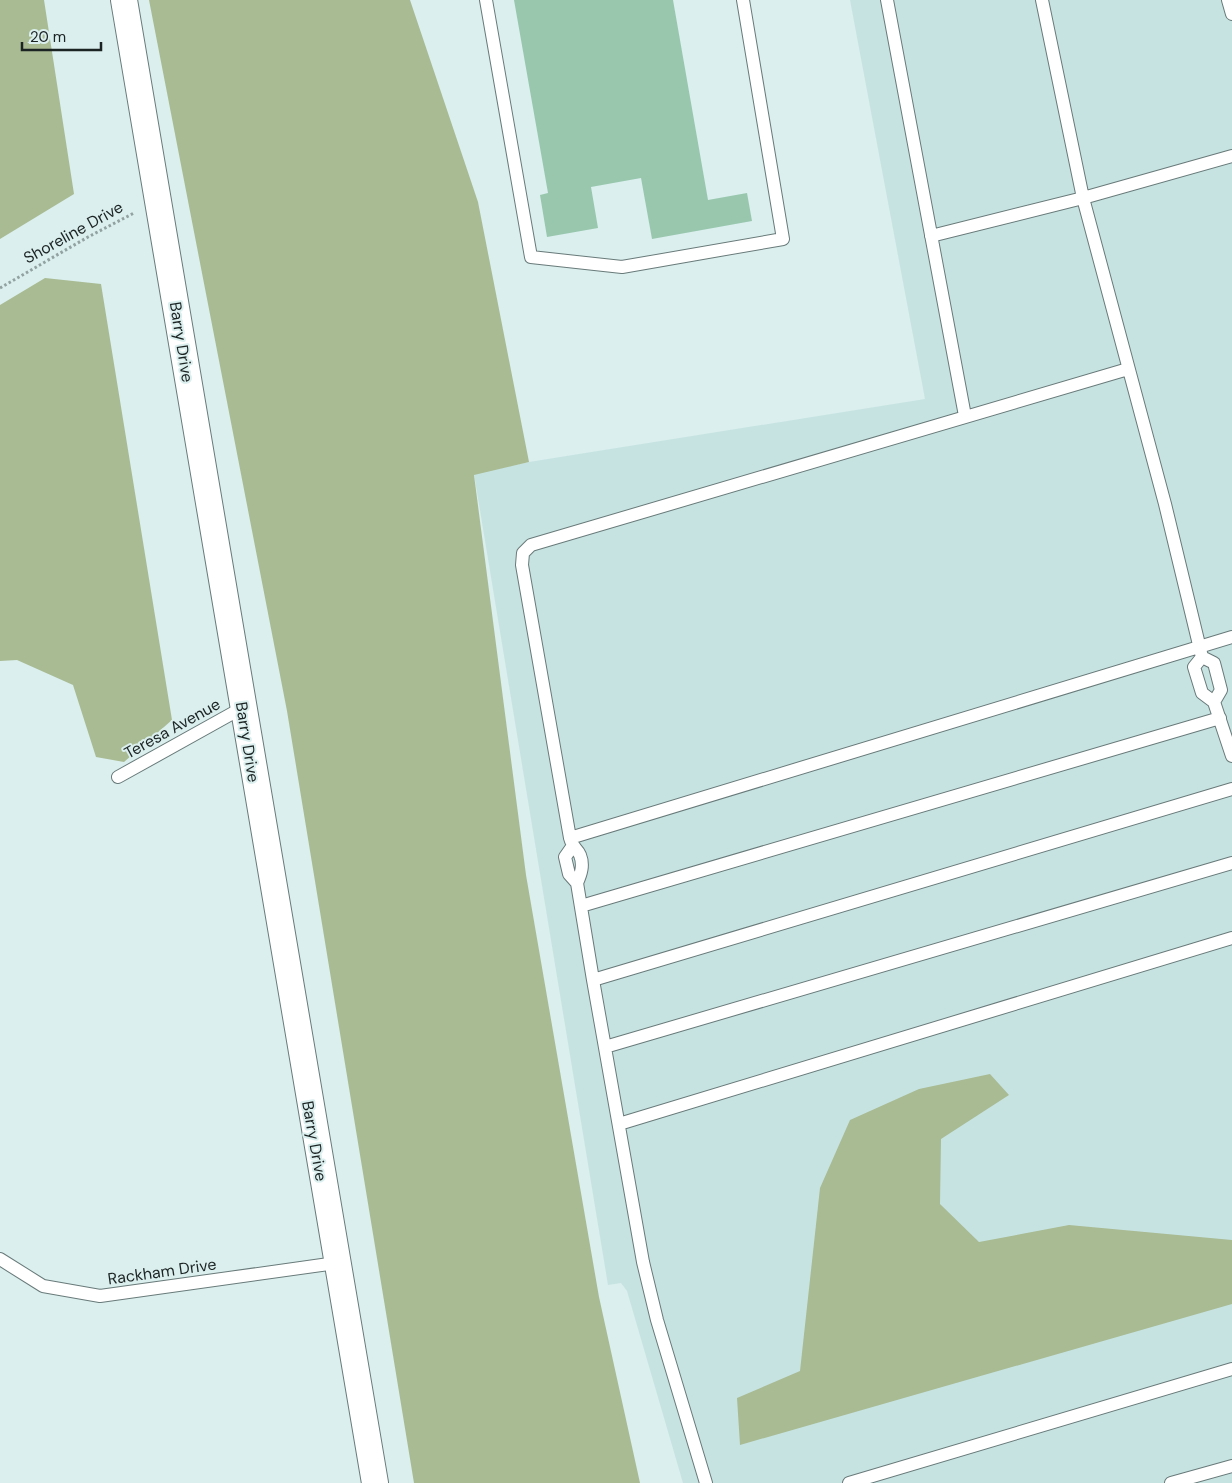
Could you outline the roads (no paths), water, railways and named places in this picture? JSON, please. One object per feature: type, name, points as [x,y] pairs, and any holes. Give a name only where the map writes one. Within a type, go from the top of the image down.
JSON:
[{"type":"street","name":"Barry Drive","points":[[124,0],[159,200],[242,708],[375,1483]]},
{"type":"lane","points":[[486,0],[531,257],[622,267],[783,239],[743,0]]},
{"type":"lane","points":[[887,0],[965,416]]},
{"type":"lane","points":[[1042,0],[1083,198],[1165,504],[1201,652],[1214,663],[1216,669],[1221,690],[1214,702]]},
{"type":"lane","points":[[1228,0],[1232,14]]},
{"type":"lane","points":[[931,236],[1083,198],[1232,156]]},
{"type":"lane","points":[[706,1483],[655,1310],[643,1262],[604,1047],[577,883],[582,871],[580,854],[571,843],[522,565],[522,553],[531,545],[1128,368]]},
{"type":"lane","points":[[571,843],[1201,652],[1232,638]]},
{"type":"lane","points":[[1201,652],[1194,667],[1202,693],[1214,702],[1232,756]]},
{"type":"lane","name":"Teresa Avenue","points":[[118,777],[242,708]]},
{"type":"lane","points":[[581,906],[1220,718]]},
{"type":"lane","points":[[593,980],[1232,789]]},
{"type":"lane","points":[[604,1047],[1232,863]]},
{"type":"lane","points":[[619,1124],[1232,938]]},
{"type":"lane","name":"Rackham Drive","points":[[0,1259],[43,1286],[100,1296],[336,1263]]},
{"type":"lane","points":[[849,1483],[1232,1369]]},
{"type":"lane","points":[[1171,1483],[1232,1466]]}]
